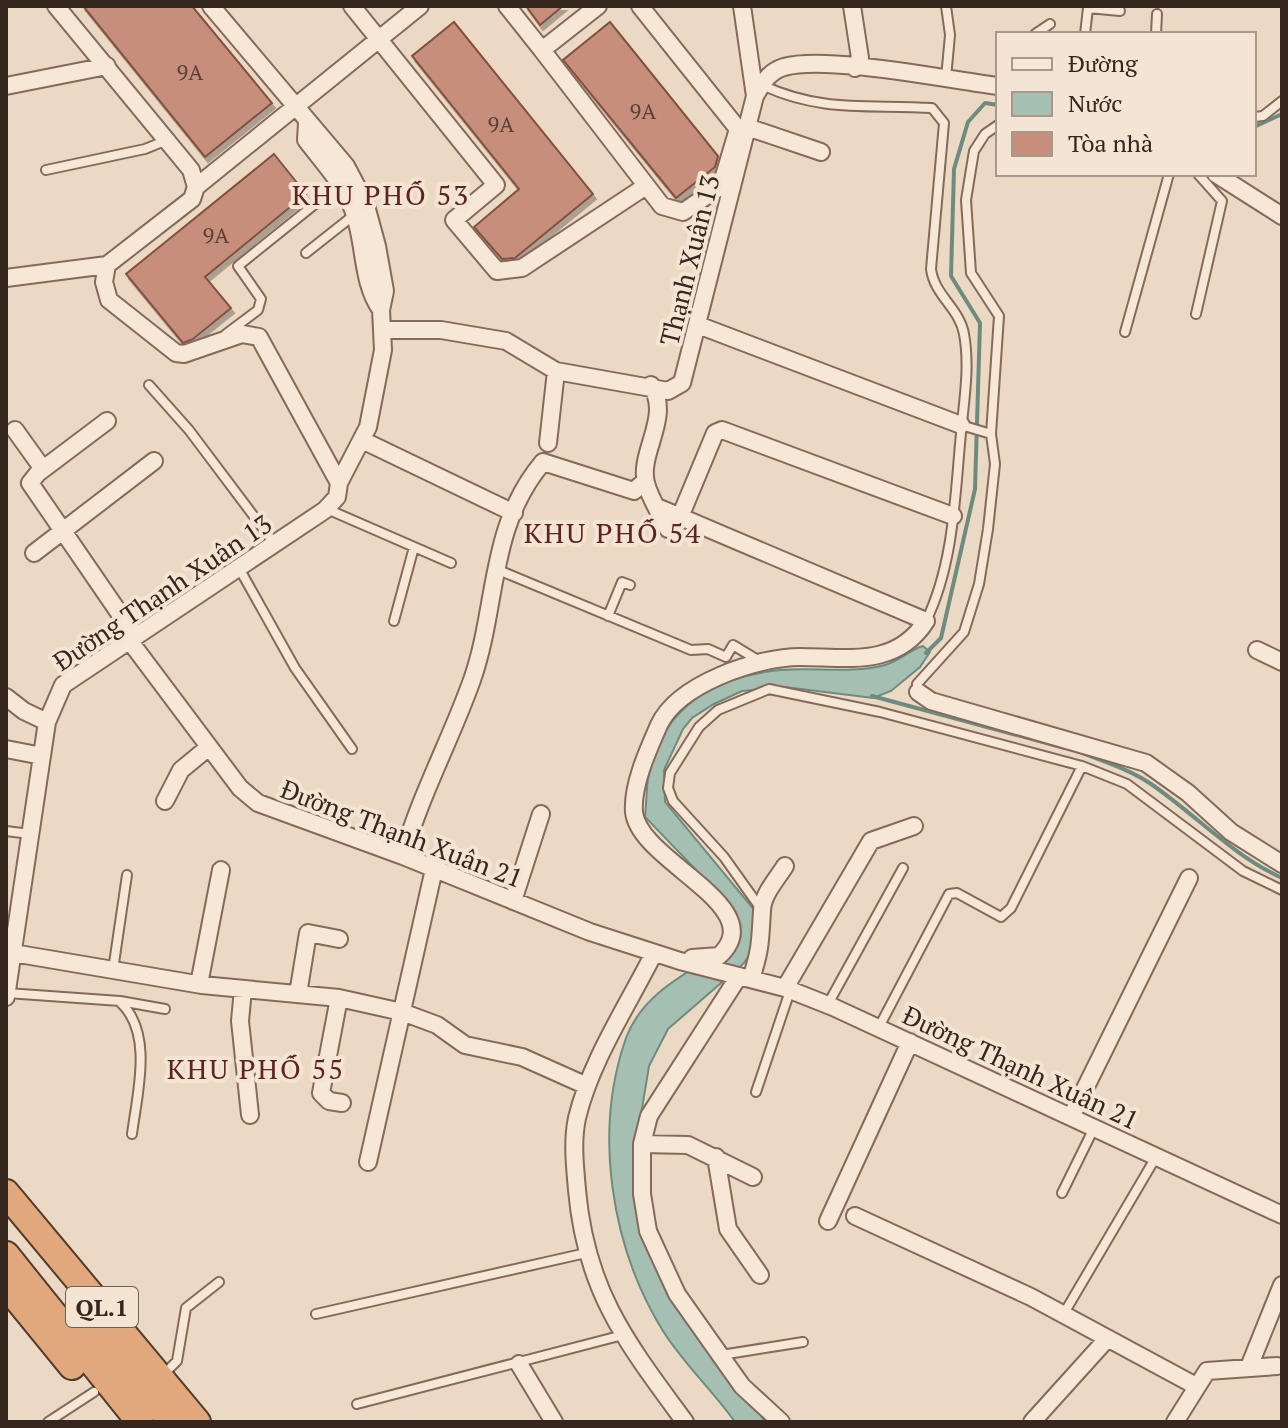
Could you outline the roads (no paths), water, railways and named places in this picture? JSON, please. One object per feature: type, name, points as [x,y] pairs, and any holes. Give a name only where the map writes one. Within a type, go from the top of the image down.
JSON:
[{"type":"highway","name":"QL.1","points":[[6,1193],[197,1422]]},
{"type":"highway","name":"QL.1","points":[[6,1217],[172,1422]]},
{"type":"highway","name":"QL.1","points":[[6,1255],[17,1296],[101,1387],[140,1422]]},
{"type":"highway","name":"QL.1","points":[[101,1387],[118,1422]]},
{"type":"street","points":[[56,6],[191,170],[194,193]]},
{"type":"street","points":[[211,6],[346,166],[365,202],[385,291],[381,310],[384,330],[368,427],[339,483]]},
{"type":"street","points":[[352,6],[496,185],[454,220],[497,271],[522,268],[646,186]]},
{"type":"street","points":[[6,278],[107,265],[294,107],[420,6]]},
{"type":"street","points":[[507,6],[662,206],[683,212],[721,186],[738,129],[640,6]]},
{"type":"street","points":[[542,50],[598,6]]},
{"type":"street","points":[[742,6],[758,91]]},
{"type":"street","points":[[852,6],[860,58],[855,68]]},
{"type":"street","points":[[758,91],[768,75],[785,67],[818,64],[946,79],[996,81]]},
{"type":"street","points":[[6,86],[107,66]]},
{"type":"street","name":"Thạnh Xuân 13","points":[[384,330],[441,330],[506,341],[556,371],[651,385],[668,391],[682,383],[758,91]]},
{"type":"street","points":[[307,123],[306,140],[340,184],[354,215],[370,295],[381,310]]},
{"type":"street","points":[[747,127],[821,152]]},
{"type":"street","points":[[1219,176],[1282,216]]},
{"type":"street","points":[[107,265],[104,282],[109,300],[167,349],[184,354],[242,334],[251,334],[263,342],[339,483]]},
{"type":"street","points":[[698,325],[961,425]]},
{"type":"street","points":[[548,443],[556,371]]},
{"type":"street","points":[[651,385],[658,396],[657,417],[645,481],[657,507],[674,523],[926,621],[905,645],[878,657],[837,660],[798,657],[764,663],[714,678],[684,693],[661,721],[648,753],[634,812],[639,825],[685,875],[723,907],[733,924],[732,942],[719,956],[677,960]]},
{"type":"street","points":[[15,430],[43,469],[107,421]]},
{"type":"street","points":[[674,523],[715,433],[722,430],[953,516]]},
{"type":"street","points":[[362,440],[514,513]]},
{"type":"street","points":[[34,553],[154,461]]},
{"type":"street","points":[[403,856],[473,677],[495,568],[514,513],[532,475],[543,462],[634,491],[645,481]]},
{"type":"street","name":"Đường Thạnh Xuân 21","points":[[43,469],[30,483],[132,638],[209,747],[240,788],[258,803],[654,953],[788,989],[879,1027],[1282,1215]]},
{"type":"street","name":"Đường Thạnh Xuân 13","points":[[6,995],[47,722],[63,685],[326,509],[337,497],[339,483]]},
{"type":"street","points":[[1257,650],[1282,662]]},
{"type":"street","points":[[918,692],[931,701],[1146,763],[1188,793],[1231,832],[1282,864]]},
{"type":"street","points":[[6,697],[24,711],[47,722]]},
{"type":"street","points":[[165,801],[181,770],[209,747]]},
{"type":"street","points":[[6,749],[42,756]]},
{"type":"street","points":[[513,901],[541,814]]},
{"type":"street","points":[[788,989],[871,841],[914,826]]},
{"type":"street","points":[[781,1422],[742,1386],[677,1294],[648,1231],[642,1194],[642,1144],[649,1116],[761,949],[764,924],[761,910],[785,866]]},
{"type":"street","points":[[368,1162],[434,869]]},
{"type":"street","points":[[202,985],[200,979],[221,870]]},
{"type":"street","points":[[1071,1117],[1189,878]]},
{"type":"street","points":[[298,994],[308,933],[339,939]]},
{"type":"street","points":[[13,953],[202,985],[339,998],[402,1012],[437,1025],[465,1045],[522,1057],[587,1086]]},
{"type":"street","points":[[654,953],[587,1086],[573,1147],[586,1253],[603,1301],[683,1421]]},
{"type":"street","points":[[243,989],[240,1021],[250,1115]]},
{"type":"street","points":[[339,998],[321,1093],[329,1101],[342,1103]]},
{"type":"street","points":[[828,1221],[910,1042]]},
{"type":"street","points":[[642,1144],[680,1143],[716,1157],[753,1177]]},
{"type":"street","points":[[716,1157],[728,1229],[760,1275]]},
{"type":"street","points":[[855,1216],[1063,1315],[1196,1386]]},
{"type":"street","points":[[1249,1367],[1282,1285]]},
{"type":"street","points":[[1032,1422],[1107,1339]]},
{"type":"street","points":[[519,1364],[554,1422]]},
{"type":"street","points":[[1175,1422],[1207,1371],[1277,1366]]},
{"type":"lane","points":[[946,6],[950,35],[946,79]]},
{"type":"lane","points":[[1085,32],[1088,8],[1120,11]]},
{"type":"lane","points":[[1156,32],[1157,14]]},
{"type":"lane","points":[[1038,32],[1050,24]]},
{"type":"lane","points":[[758,91],[839,108],[932,108],[940,114],[945,135],[939,155],[932,280],[964,330],[966,381],[953,516],[936,601],[926,621]]},
{"type":"lane","points":[[1256,117],[1263,116],[1282,101]]},
{"type":"lane","points":[[918,692],[917,684],[964,632],[973,605],[990,516],[995,464],[991,434],[999,316],[971,273],[966,200],[974,151],[985,134],[996,126]]},
{"type":"lane","points":[[46,170],[145,149],[168,140]]},
{"type":"lane","points":[[1125,332],[1168,176]]},
{"type":"lane","points":[[1196,314],[1222,201],[1200,176]]},
{"type":"lane","points":[[212,344],[258,310],[261,299],[257,289],[238,266],[340,184]]},
{"type":"lane","points":[[306,253],[354,215]]},
{"type":"lane","points":[[149,385],[189,430],[274,544]]},
{"type":"lane","points":[[961,425],[991,434]]},
{"type":"lane","points":[[326,509],[451,563]]},
{"type":"lane","points":[[394,621],[414,547]]},
{"type":"lane","points":[[239,568],[295,668],[352,749]]},
{"type":"lane","points":[[495,568],[691,650],[708,649],[726,657],[733,645],[764,663]]},
{"type":"lane","points":[[608,616],[622,582],[630,585]]},
{"type":"lane","points":[[761,910],[724,857],[673,801],[668,788],[670,773],[699,727],[718,710],[769,689],[880,712],[1082,766],[1127,784],[1243,871],[1282,890]]},
{"type":"lane","points":[[879,1027],[949,894],[957,893],[1001,917],[1011,908],[1082,766]]},
{"type":"lane","points":[[6,831],[31,834]]},
{"type":"lane","points":[[827,1005],[903,868]]},
{"type":"lane","points":[[113,970],[127,875]]},
{"type":"lane","points":[[756,1092],[788,989]]},
{"type":"lane","points":[[6,995],[120,1001],[165,1009]]},
{"type":"lane","points":[[120,1001],[131,1011],[141,1055],[132,1134]]},
{"type":"lane","points":[[1062,1193],[1094,1128]]},
{"type":"lane","points":[[1063,1315],[1156,1157]]},
{"type":"lane","points":[[316,1314],[586,1253]]},
{"type":"lane","points":[[160,1378],[177,1361],[186,1308],[219,1282]]},
{"type":"lane","points":[[357,1404],[623,1335]]},
{"type":"lane","points":[[721,1355],[803,1342]]},
{"type":"lane","points":[[48,1422],[101,1387]]},
{"type":"water","points":[[923,646],[930,652],[920,667],[891,691],[873,698],[785,687],[742,691],[714,704],[692,718],[683,729],[664,770],[665,802],[756,912],[752,951],[744,963],[668,1029],[649,1066],[639,1127],[647,1232],[765,1422],[735,1422],[671,1343],[645,1298],[620,1226],[613,1188],[609,1150],[611,1112],[616,1074],[632,1025],[659,992],[731,946],[738,928],[729,904],[645,817],[651,764],[673,720],[703,694],[721,685],[781,670],[872,668],[890,663]]},
{"type":"waterway","points":[[926,653],[941,638],[975,489],[980,323],[951,276],[954,169],[968,122],[985,103],[996,105]]},
{"type":"waterway","points":[[1256,126],[1282,114]]},
{"type":"waterway","points":[[872,696],[1065,748]]},
{"type":"waterway","points":[[1077,751],[1143,779],[1247,858],[1282,878]]},
{"type":"district","name":"KHU PHỐ 53","points":[[381,194]]},
{"type":"district","name":"KHU PHỐ 54","points":[[613,532]]},
{"type":"district","name":"KHU PHỐ 55","points":[[256,1068]]}]
